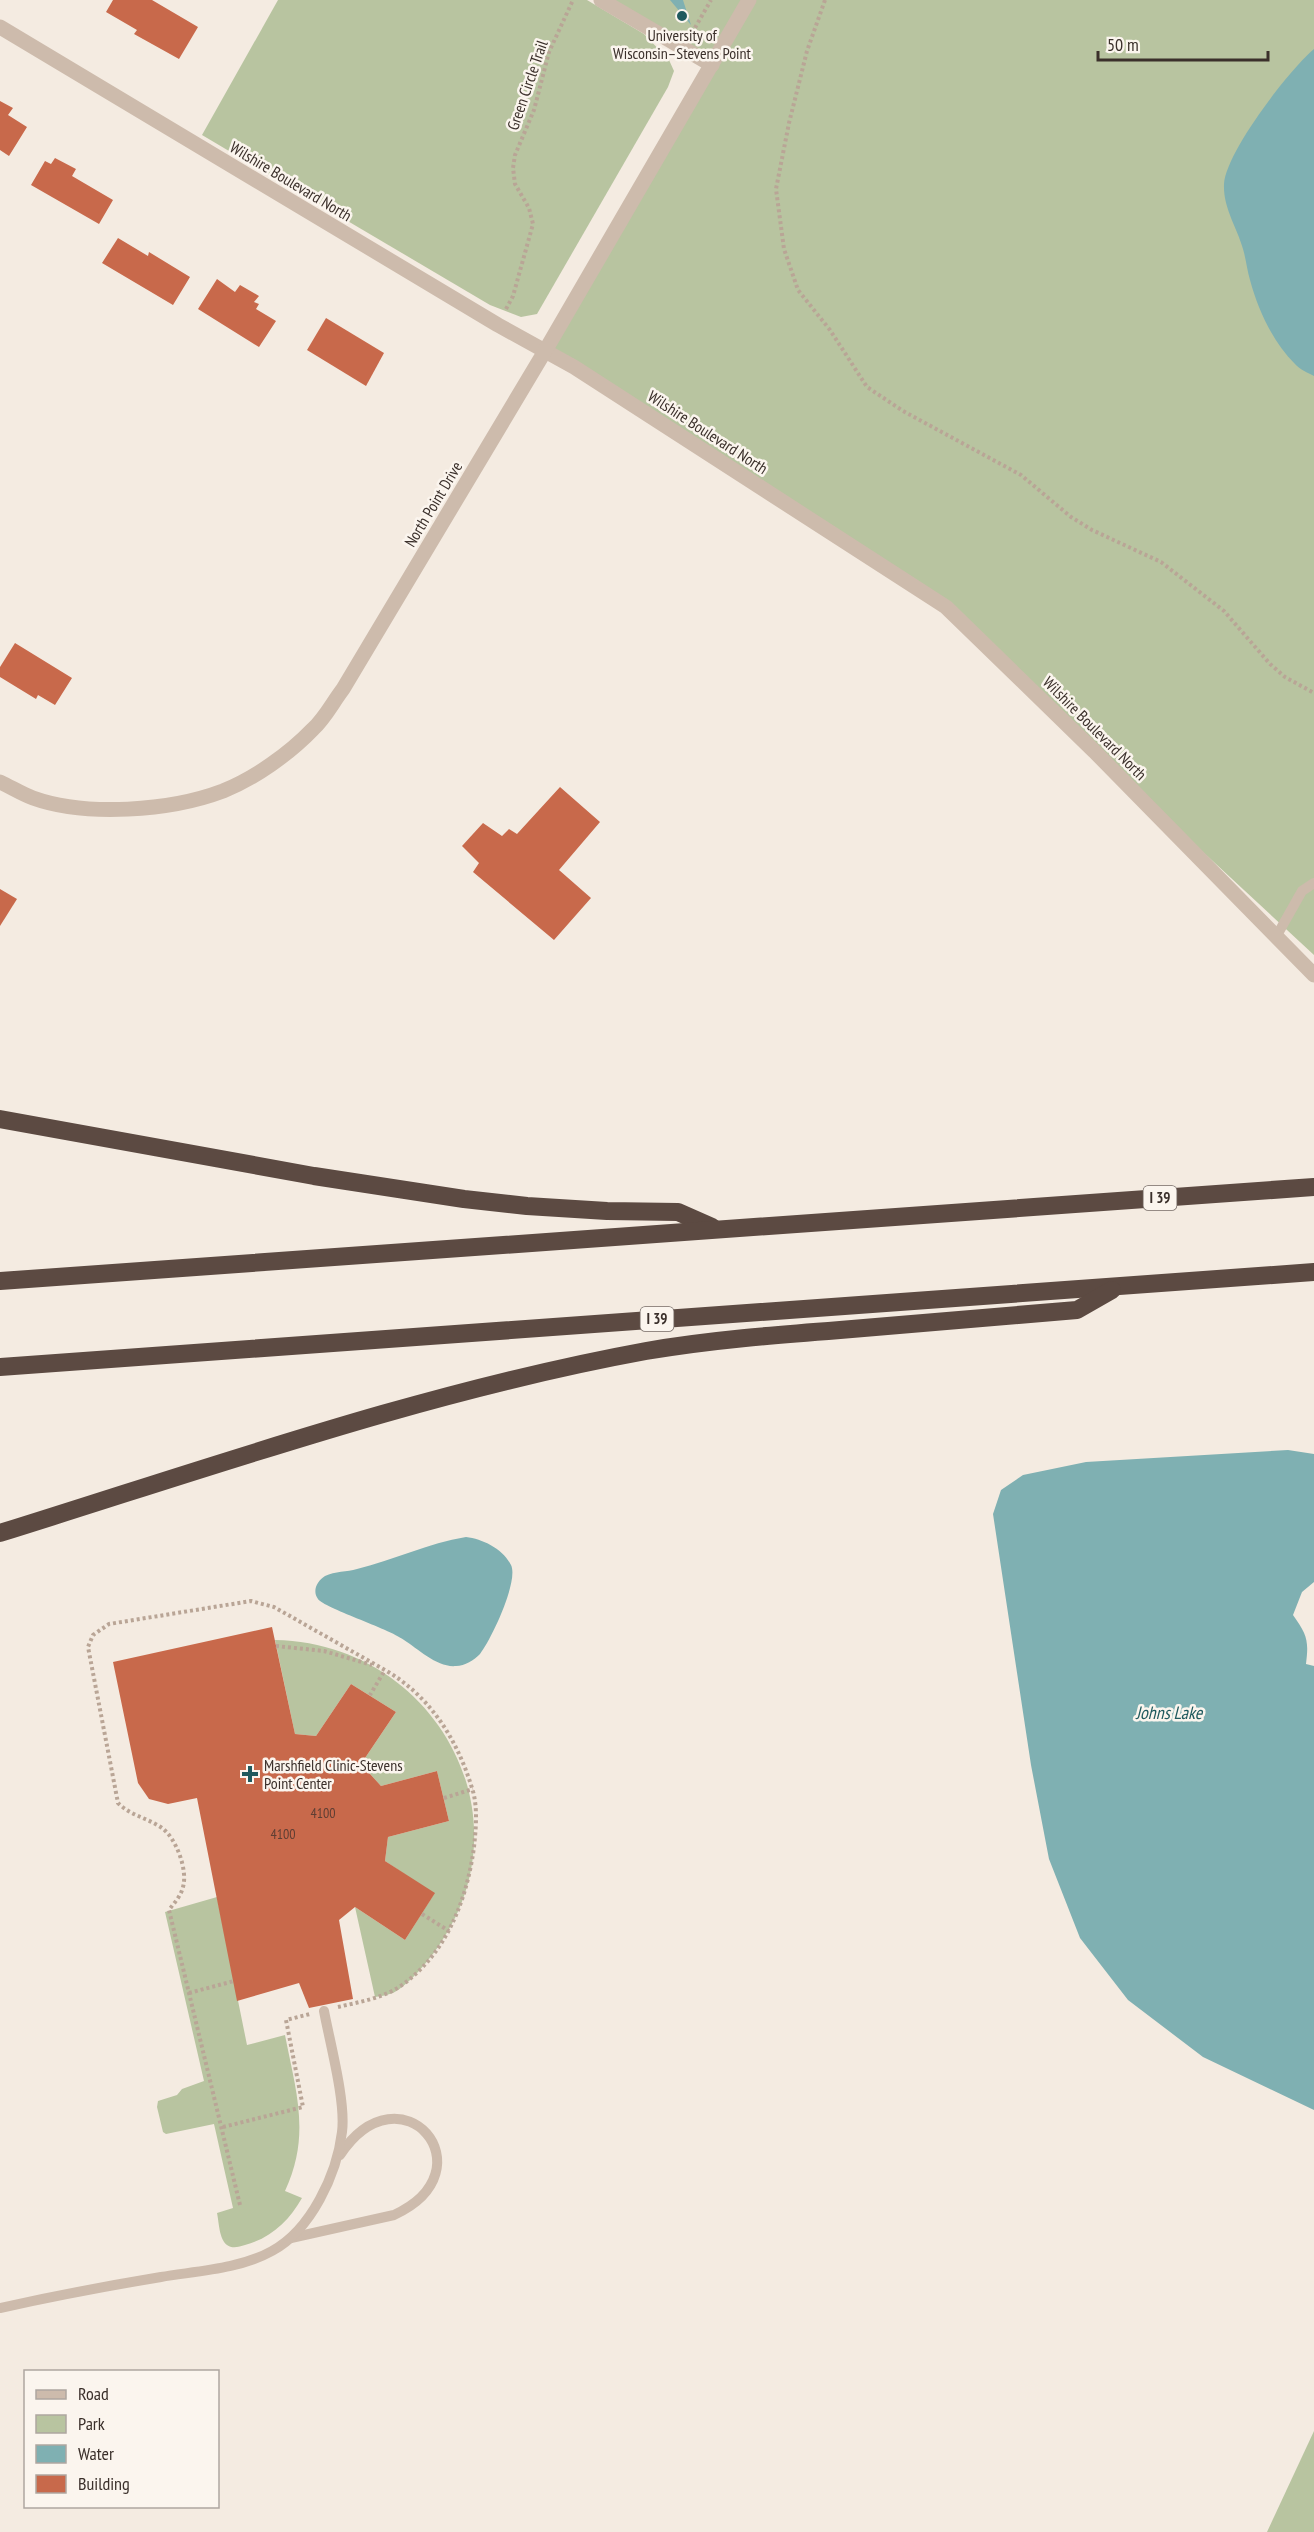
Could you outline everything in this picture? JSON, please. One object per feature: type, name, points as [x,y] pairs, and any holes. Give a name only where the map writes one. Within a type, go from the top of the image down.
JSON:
[{"type":"highway","points":[[0,1119],[314,1176],[464,1199],[606,1211],[678,1212],[717,1229]]},
{"type":"highway","name":"I 39","points":[[0,1281],[1314,1187]]},
{"type":"highway","name":"I 39","points":[[0,1367],[1314,1272]]},
{"type":"highway","points":[[0,1533],[438,1400],[562,1369],[648,1351],[718,1341],[1077,1310],[1116,1287]]},
{"type":"street","points":[[601,0],[711,65]]},
{"type":"street","name":"North Point Drive","points":[[0,782],[34,798],[74,807],[114,808],[170,805],[223,791],[269,765],[314,729],[343,689],[545,351],[748,0]]},
{"type":"street","name":"Wilshire Boulevard North","points":[[0,27],[574,367],[946,607],[1094,751],[1314,975]]},
{"type":"lane","points":[[1276,937],[1302,891],[1314,883]]},
{"type":"lane","points":[[0,2308],[77,2291],[242,2262],[273,2251],[291,2238],[318,2202],[335,2163],[343,2131],[343,2112],[324,2011]]},
{"type":"lane","points":[[291,2238],[394,2215],[407,2209],[428,2187],[435,2173],[438,2159],[431,2137],[410,2121],[398,2118],[369,2126],[345,2148],[335,2163]]},
{"type":"path","name":"Green Circle Trail","points":[[504,314],[513,296],[533,224],[529,208],[515,184],[513,168],[515,155],[534,110],[549,52],[573,0]]},
{"type":"path","points":[[683,48],[711,0]]},
{"type":"path","points":[[825,0],[807,51],[776,189],[784,249],[798,290],[830,330],[867,387],[903,411],[1021,475],[1071,517],[1092,530],[1161,562],[1224,611],[1270,664],[1285,677],[1314,693]]},
{"type":"path","points":[[223,2127],[303,2107],[286,2020],[385,1995],[402,1985],[434,1954],[461,1908],[471,1872],[476,1831],[473,1789],[448,1733],[434,1711],[413,1689],[385,1670],[274,1607],[251,1601],[110,1624],[93,1635],[88,1647],[118,1803],[131,1814],[165,1830],[176,1843],[184,1877],[183,1886],[169,1910],[240,2205]]},
{"type":"path","points":[[276,1646],[324,1651],[385,1670]]},
{"type":"path","points":[[370,1695],[385,1670]]},
{"type":"path","points":[[444,1798],[473,1789]]},
{"type":"path","points":[[422,1914],[449,1931]]},
{"type":"path","points":[[189,1993],[234,1981]]},
{"type":"green space","points":[[278,0],[587,0],[644,34],[669,60],[674,71],[668,87],[537,314],[521,317],[490,305],[202,135]]},
{"type":"green space","points":[[601,0],[1314,0],[1314,955],[1094,751],[967,627],[545,351],[711,66]]},
{"type":"green space","points":[[275,1640],[331,1648],[379,1670],[419,1702],[450,1743],[468,1790],[474,1841],[465,1893],[436,1950],[412,1978],[391,1994],[375,1997],[355,1907],[405,1940],[434,1894],[385,1861],[388,1837],[449,1821],[437,1771],[381,1786],[361,1764],[396,1712],[351,1684],[316,1736],[295,1734]]},
{"type":"green space","points":[[217,1897],[247,2045],[285,2035],[299,2113],[298,2151],[285,2191],[302,2198],[285,2221],[271,2233],[254,2242],[236,2247],[224,2242],[219,2225],[217,2213],[233,2208],[214,2124],[166,2134],[163,2132],[157,2107],[158,2101],[177,2095],[182,2089],[204,2081],[165,1912]]},
{"type":"green space","points":[[1314,2431],[1314,2532],[1267,2532]]},
{"type":"water","points":[[670,0],[683,0],[691,25]]},
{"type":"water","points":[[1314,49],[1314,376],[1299,368],[1287,355],[1273,336],[1262,314],[1228,209],[1224,184],[1235,152],[1260,112],[1290,74]]},
{"type":"water","name":"Johns Lake","points":[[1288,1450],[1314,1454],[1314,1582],[1302,1592],[1293,1615],[1306,1638],[1306,1664],[1314,1666],[1314,2110],[1203,2057],[1128,2000],[1080,1938],[1049,1859],[1031,1765],[993,1514],[1001,1490],[1023,1475],[1086,1462]]},
{"type":"water","points":[[466,1537],[479,1540],[498,1550],[511,1565],[512,1573],[508,1596],[491,1636],[480,1654],[466,1664],[449,1666],[435,1661],[396,1635],[332,1608],[316,1596],[315,1590],[318,1583],[329,1574],[353,1570],[438,1543]]},
{"type":"building","points":[[113,0],[152,0],[198,27],[179,59],[134,34],[137,30],[106,12]]},
{"type":"building","points":[[0,101],[13,108],[8,115],[27,127],[9,156],[0,150]]},
{"type":"building","points":[[55,158],[76,169],[72,176],[113,200],[99,224],[31,185],[45,161],[51,164]]},
{"type":"building","points":[[118,238],[148,256],[149,252],[190,277],[173,305],[102,263]]},
{"type":"building","points":[[217,279],[235,292],[240,285],[259,296],[254,302],[259,304],[256,309],[276,321],[259,347],[198,309]]},
{"type":"building","points":[[326,318],[384,353],[366,386],[307,350]]},
{"type":"building","points":[[15,643],[72,678],[55,705],[38,695],[36,699],[0,677],[0,667]]},
{"type":"building","points":[[560,787],[600,822],[559,870],[591,898],[554,940],[473,872],[479,863],[462,846],[483,823],[502,836],[509,829],[517,834]]},
{"type":"building","points":[[0,889],[17,899],[0,926]]},
{"type":"building","points":[[272,1627],[295,1734],[316,1736],[351,1684],[396,1712],[361,1764],[381,1786],[437,1771],[449,1821],[388,1837],[385,1861],[435,1893],[405,1940],[355,1907],[339,1920],[353,1999],[309,2008],[299,1983],[237,2001],[197,1798],[168,1804],[149,1799],[138,1783],[113,1662]]},
{"type":"place","name":"University of Wisconsin–Stevens Point","points":[[682,16]]},
{"type":"place","name":"Marshfield Clinic-Stevens Point Center","points":[[250,1774]]}]
